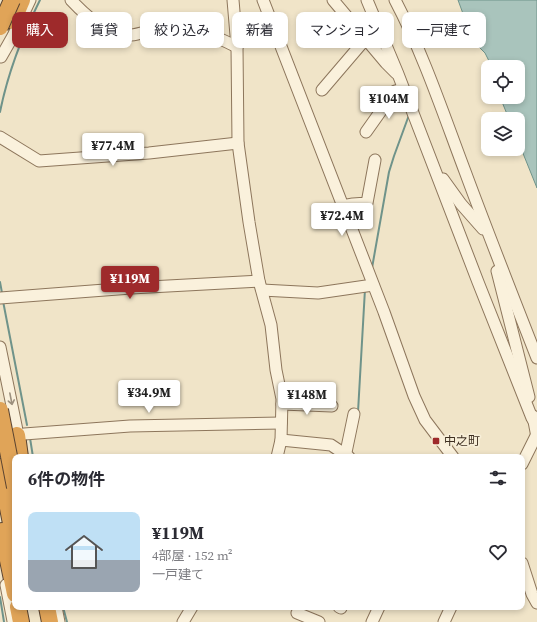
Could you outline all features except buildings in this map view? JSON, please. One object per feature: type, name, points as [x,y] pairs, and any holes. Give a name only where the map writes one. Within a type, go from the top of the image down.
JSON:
[{"type":"highway","points":[[4,21],[12,0]]},
{"type":"highway","points":[[4,21],[22,0]]},
{"type":"highway","points":[[0,410],[12,472]]},
{"type":"highway","points":[[17,435],[20,454]]},
{"type":"highway","points":[[0,467],[12,529]]},
{"type":"highway","points":[[0,531],[12,581]]},
{"type":"highway","points":[[19,610],[21,622]]},
{"type":"highway","points":[[28,610],[30,622]]},
{"type":"highway","points":[[39,610],[41,622]]},
{"type":"highway","points":[[48,610],[50,622]]},
{"type":"street","points":[[1,59],[30,0]]},
{"type":"street","points":[[71,0],[103,28],[116,33],[130,36],[162,28],[196,30],[232,45]]},
{"type":"street","points":[[233,0],[234,12]]},
{"type":"street","points":[[263,0],[373,285],[414,396],[425,420],[451,454]]},
{"type":"street","points":[[333,0],[343,12]]},
{"type":"street","points":[[368,0],[398,74],[401,89],[535,423]]},
{"type":"street","points":[[395,0],[406,20],[444,115],[486,229],[496,251],[537,358]]},
{"type":"street","points":[[1,59],[4,21]]},
{"type":"street","points":[[237,48],[238,143],[260,286],[271,325],[276,370],[282,399],[281,440],[278,454]]},
{"type":"street","points":[[322,90],[358,48]]},
{"type":"street","points":[[373,48],[398,74]]},
{"type":"street","points":[[366,132],[395,91],[401,89]]},
{"type":"street","points":[[0,137],[39,161],[149,153],[238,143]]},
{"type":"street","points":[[342,206],[367,203],[376,160]]},
{"type":"street","points":[[433,166],[436,168],[449,189],[461,204],[483,229],[486,229]]},
{"type":"street","points":[[496,251],[494,261],[525,377],[537,436],[525,458]]},
{"type":"street","points":[[0,298],[123,289],[260,286],[318,293],[373,285]]},
{"type":"street","points":[[0,347],[17,435]]},
{"type":"street","points":[[282,404],[332,406]]},
{"type":"street","points":[[347,454],[354,414]]},
{"type":"street","points":[[0,437],[130,426],[281,423]]},
{"type":"street","points":[[281,440],[332,445],[344,454]]},
{"type":"street","points":[[0,550],[13,622]]},
{"type":"street","points":[[525,572],[532,594],[537,603]]},
{"type":"street","points":[[57,610],[59,622]]},
{"type":"street","points":[[183,622],[190,610]]},
{"type":"street","points":[[372,622],[378,610]]},
{"type":"street","points":[[444,622],[450,610]]},
{"type":"street","points":[[298,614],[319,622]]},
{"type":"water","points":[[458,0],[537,0],[537,188],[524,156],[525,112],[506,112],[503,104],[525,104],[525,60],[488,60],[480,48],[486,48],[486,12],[462,12]]},
{"type":"waterway","points":[[0,112],[16,54],[40,0]]},
{"type":"waterway","points":[[372,268],[389,172],[409,115]]},
{"type":"waterway","points":[[0,282],[2,293]]},
{"type":"waterway","points":[[358,412],[365,289]]},
{"type":"waterway","points":[[3,301],[27,425]]},
{"type":"waterway","points":[[30,438],[33,454]]},
{"type":"waterway","points":[[0,597],[4,622]]},
{"type":"waterway","points":[[64,610],[67,622]]},
{"type":"place","name":"中之町","points":[[436,441]]}]
